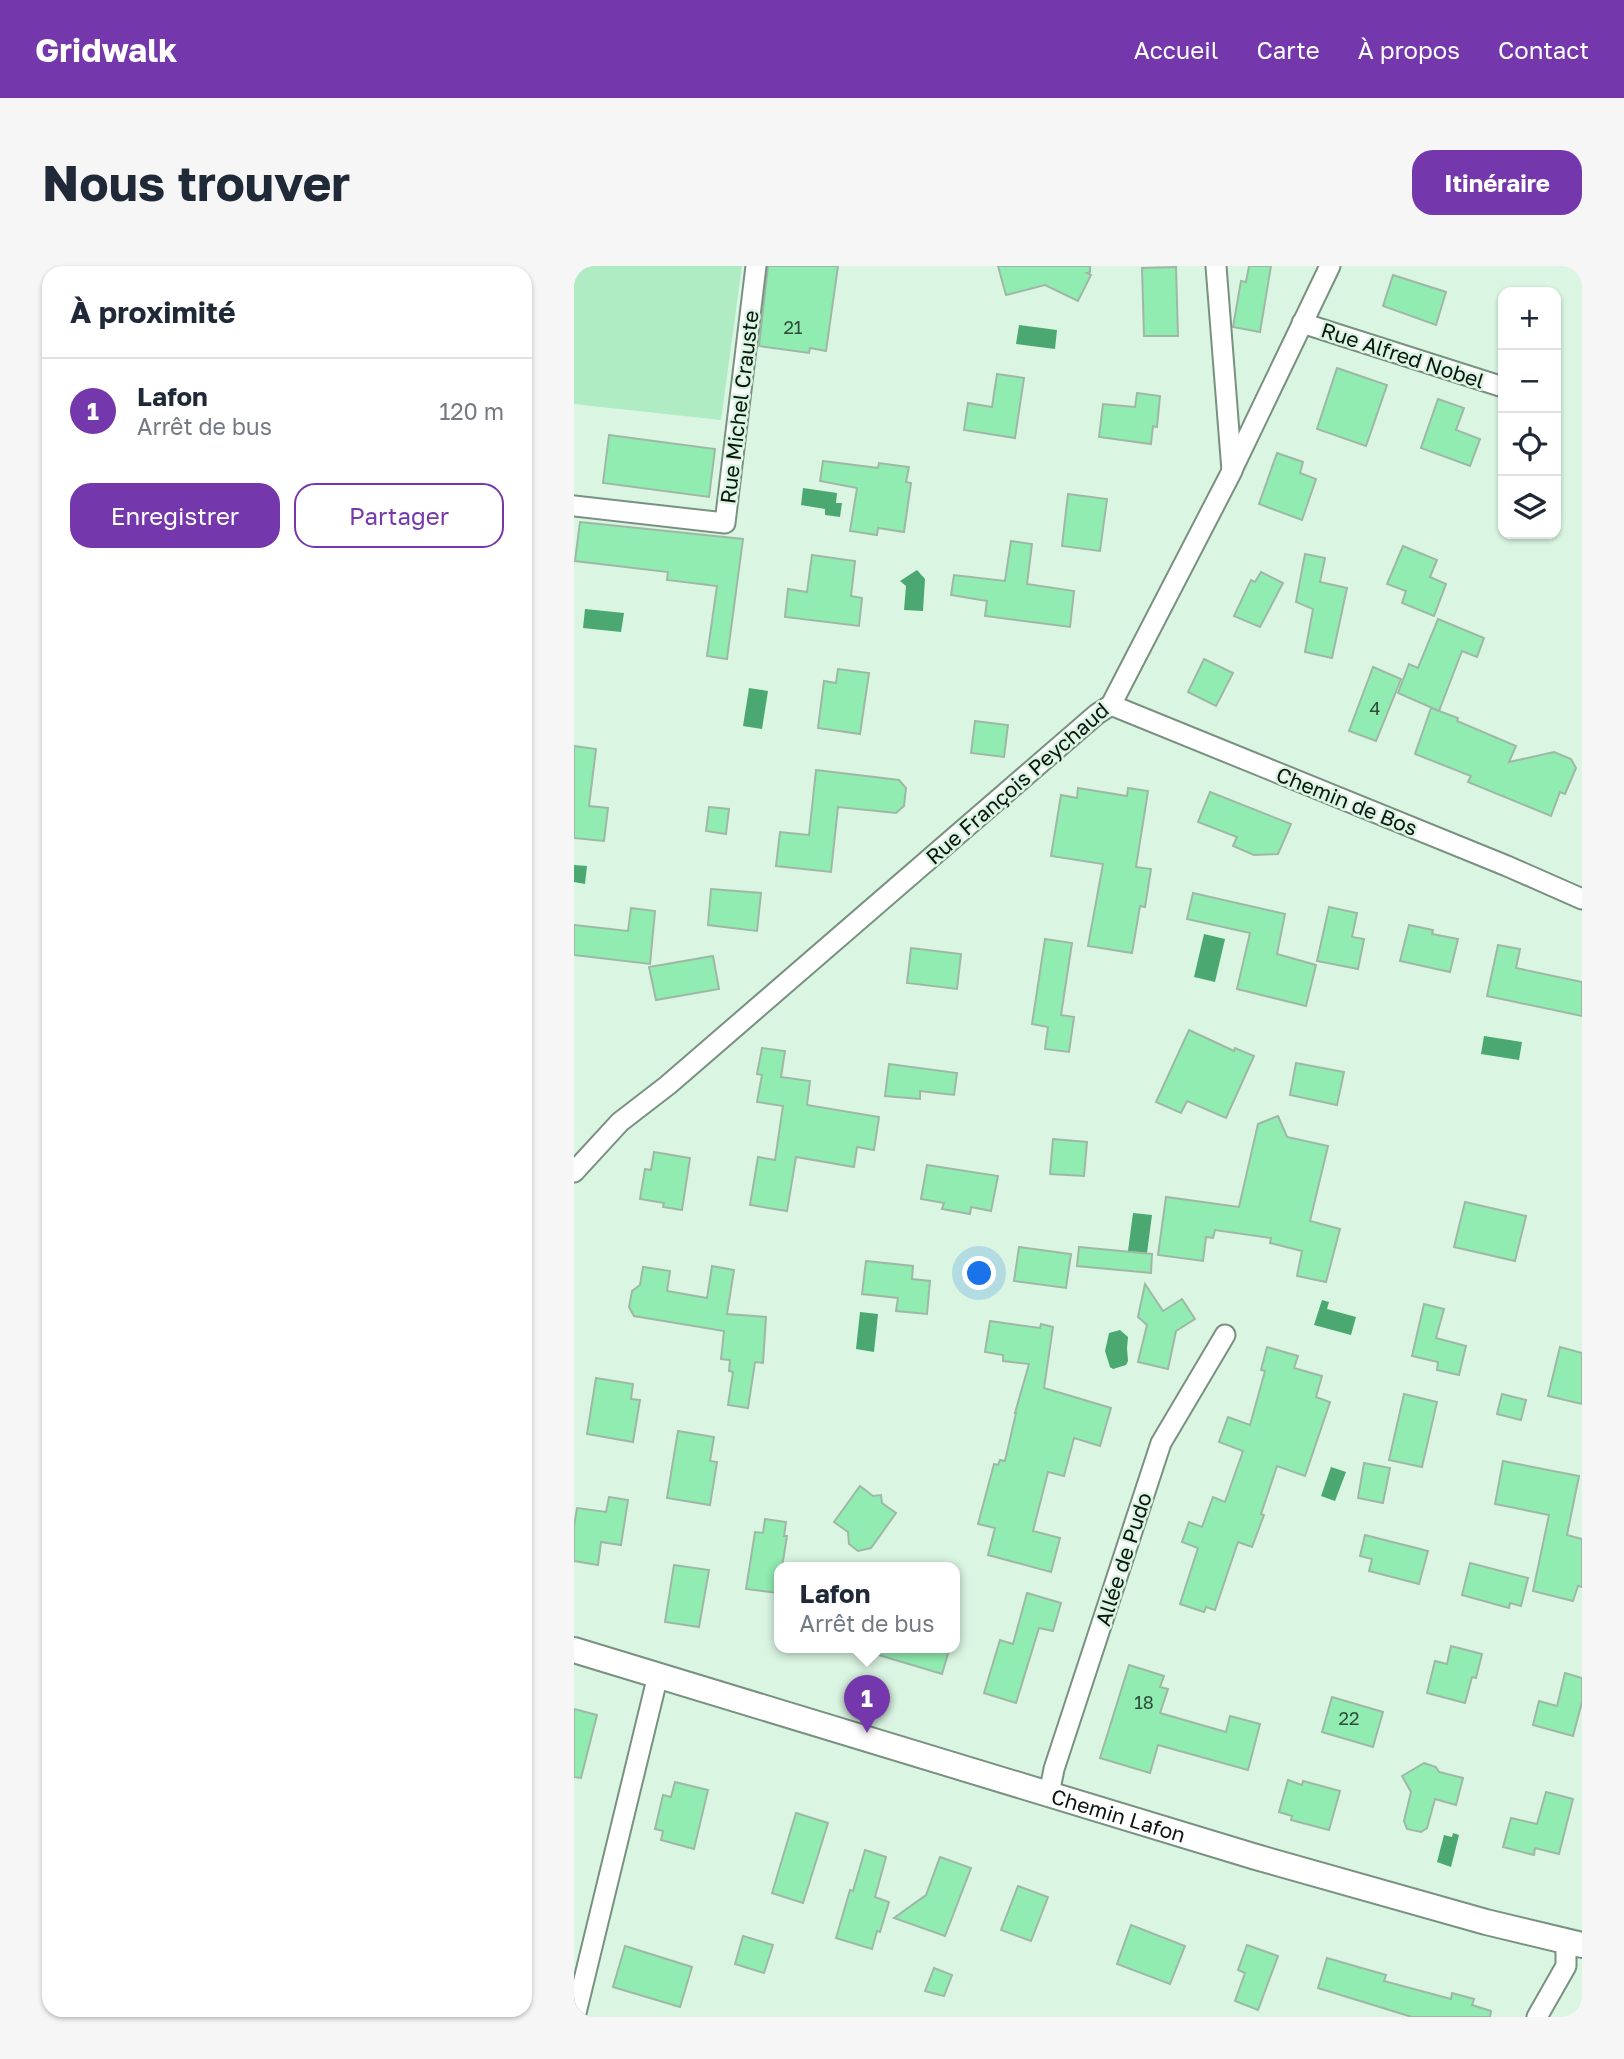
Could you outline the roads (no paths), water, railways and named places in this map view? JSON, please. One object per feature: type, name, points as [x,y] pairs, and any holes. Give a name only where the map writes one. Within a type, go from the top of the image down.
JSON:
[{"type":"street","name":"Rue Michel Crauste","points":[[574,506],[725,523],[756,266]]},
{"type":"street","points":[[1216,266],[1232,471]]},
{"type":"street","name":"Rue François Peychaud","points":[[574,1172],[620,1122],[668,1085],[1097,714],[1111,705],[1232,471],[1330,266]]},
{"type":"street","name":"Rue Alfred Nobel","points":[[1302,323],[1498,385]]},
{"type":"street","name":"Chemin de Bos","points":[[1111,705],[1582,899]]},
{"type":"street","name":"Allée de Pudo","points":[[1049,1794],[1054,1769],[1161,1443],[1225,1335]]},
{"type":"street","name":"Chemin Lafon","points":[[574,1650],[1256,1857],[1486,1922],[1574,1943]]},
{"type":"street","points":[[575,2017],[658,1675]]},
{"type":"street","points":[[1537,2017],[1566,1966],[1574,1943]]},
{"type":"place","name":"Lafon","points":[[867,1733]]}]
